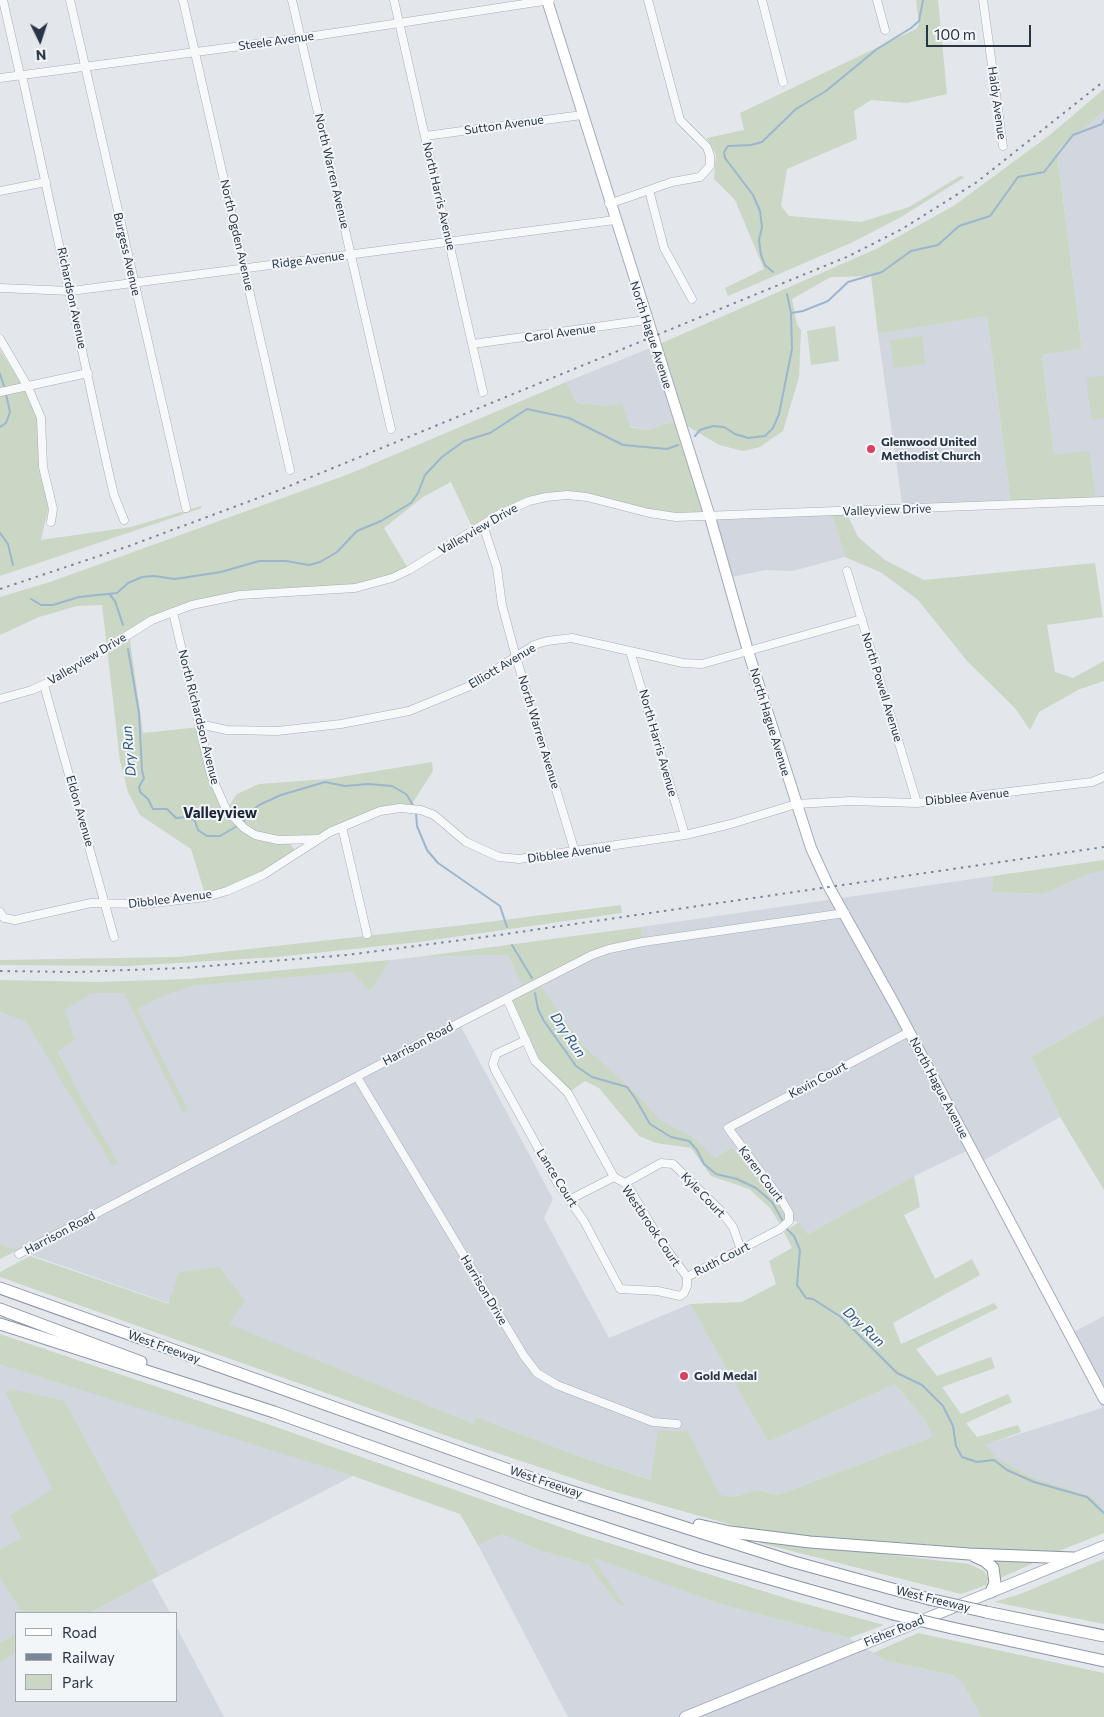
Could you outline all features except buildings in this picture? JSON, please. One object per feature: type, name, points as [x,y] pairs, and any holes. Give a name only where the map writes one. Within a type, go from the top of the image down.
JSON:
[{"type":"highway","name":"West Freeway","points":[[0,1288],[354,1416],[602,1501],[794,1562],[929,1599],[1104,1636]]},
{"type":"highway","points":[[0,1309],[274,1412]]},
{"type":"highway","name":"West Freeway","points":[[0,1324],[274,1412],[535,1505],[700,1559],[893,1614],[1104,1661]]},
{"type":"highway","points":[[602,1501],[660,1517],[748,1534],[969,1554],[1073,1558]]},
{"type":"highway","points":[[969,1554],[985,1561],[993,1568],[995,1583],[991,1592]]},
{"type":"main road","name":"North Hague Avenue","points":[[548,0],[646,320],[710,517],[748,651],[811,848],[1104,1398]]},
{"type":"main road","name":"Fisher Road","points":[[685,1717],[1104,1546]]},
{"type":"street","name":"Richardson Avenue","points":[[3,0],[71,291],[114,495],[124,520]]},
{"type":"street","name":"Burgess Avenue","points":[[70,0],[186,508]]},
{"type":"street","name":"North Ogden Avenue","points":[[183,0],[290,470]]},
{"type":"street","name":"North Warren Avenue","points":[[292,0],[391,429]]},
{"type":"street","name":"North Harris Avenue","points":[[394,0],[484,392]]},
{"type":"street","name":"Steele Avenue","points":[[0,78],[400,24],[548,0]]},
{"type":"street","points":[[610,204],[672,182],[700,177],[710,166],[710,156],[707,147],[680,120],[648,0]]},
{"type":"street","points":[[762,0],[783,82]]},
{"type":"street","points":[[877,0],[885,30]]},
{"type":"street","name":"Haldy Avenue","points":[[983,0],[1003,146]]},
{"type":"street","name":"Sutton Avenue","points":[[425,136],[582,115]]},
{"type":"street","points":[[0,191],[46,182]]},
{"type":"street","points":[[649,190],[664,248],[692,299]]},
{"type":"street","name":"Ridge Avenue","points":[[3,288],[71,291],[615,220]]},
{"type":"street","points":[[0,294],[3,288]]},
{"type":"street","name":"Carol Avenue","points":[[473,344],[646,320]]},
{"type":"street","points":[[0,339],[28,387],[41,418],[43,467],[53,509],[51,522]]},
{"type":"street","points":[[0,392],[88,373]]},
{"type":"street","name":"Valleyview Drive","points":[[0,700],[44,685],[76,668],[128,633],[173,612],[211,600],[240,595],[327,591],[379,582],[409,570],[483,525],[529,501],[561,495],[587,497],[649,513],[676,517],[1104,501]]},
{"type":"street","name":"North Warren Avenue","points":[[483,525],[497,568],[502,605],[516,657],[575,852]]},
{"type":"street","name":"North Powell Avenue","points":[[847,571],[918,803]]},
{"type":"street","name":"North Richardson Avenue","points":[[173,612],[215,787],[226,810],[241,825],[266,838],[288,840],[318,839]]},
{"type":"street","name":"Elliott Avenue","points":[[200,724],[227,730],[262,732],[378,718],[409,711],[453,695],[534,645],[572,638],[693,664],[712,662],[862,619]]},
{"type":"street","name":"North Harris Avenue","points":[[630,651],[685,835]]},
{"type":"street","name":"Eldon Avenue","points":[[44,685],[107,904],[114,937]]},
{"type":"street","name":"Dibblee Avenue","points":[[2,915],[15,920],[92,903],[144,904],[183,900],[227,891],[263,875],[318,839],[342,827],[380,812],[410,807],[434,815],[466,842],[499,856],[519,860],[685,835],[732,824],[796,804],[850,801],[918,803],[1064,786],[1092,782],[1104,777]]},
{"type":"street","points":[[342,827],[367,934]]},
{"type":"street","name":"Harrison Road","points":[[18,1254],[577,962],[609,949],[845,913]]},
{"type":"street","name":"Westbrook Court","points":[[507,999],[535,1061],[568,1094],[614,1177],[625,1184],[687,1277]]},
{"type":"street","name":"Kevin Court","points":[[728,1128],[909,1032]]},
{"type":"street","name":"Lance Court","points":[[526,1040],[496,1054],[493,1064],[495,1070],[569,1200],[584,1221],[620,1289],[635,1290]]},
{"type":"street","name":"Harrison Drive","points":[[357,1077],[524,1356],[538,1373],[557,1385],[653,1422],[677,1424]]},
{"type":"street","name":"Karen Court","points":[[728,1128],[782,1201],[789,1213],[789,1221]]},
{"type":"street","name":"Kyle Court","points":[[625,1184],[661,1163],[673,1164],[720,1210],[733,1227],[741,1250]]},
{"type":"street","points":[[569,1200],[614,1177]]},
{"type":"street","name":"Ruth Court","points":[[635,1290],[658,1291],[680,1296],[684,1293],[687,1286],[687,1277],[780,1229],[789,1221]]},
{"type":"shaded area","points":[[1104,111],[1104,501],[1096,502],[1054,455],[1042,355],[1082,349],[1057,150]]},
{"type":"shaded area","points":[[987,316],[1011,505],[903,510],[878,334]]},
{"type":"shaded area","points":[[655,346],[678,420],[648,430],[630,426],[609,406],[577,403],[566,382]]},
{"type":"shaded area","points":[[831,512],[845,557],[792,571],[765,570],[727,578],[710,517]]},
{"type":"shaded area","points":[[1104,871],[1104,1015],[1031,1057],[1060,1117],[979,1163],[971,1149],[914,1176],[808,1234],[799,1222],[788,1219],[732,1147],[715,1158],[690,1135],[660,1120],[639,1096],[582,1044],[539,983],[577,963],[643,942],[641,927],[993,876],[992,892],[1044,894],[1088,874]]},
{"type":"shaded area","points":[[508,955],[525,989],[459,1023],[553,1199],[544,1218],[609,1338],[690,1304],[768,1442],[895,1384],[926,1421],[932,1437],[778,1495],[758,1490],[733,1497],[719,1494],[688,1431],[659,1430],[652,1480],[581,1457],[476,1417],[474,1424],[228,1324],[0,1244],[0,1012],[26,1020],[112,1166],[58,1050],[75,1040],[64,1010],[92,993],[124,993],[187,1111],[136,1009],[166,995],[193,986],[351,972],[370,992],[390,960],[418,957]]},
{"type":"shaded area","points":[[1104,1316],[1104,1510],[1091,1496],[1034,1478],[997,1458],[984,1445],[1102,1408],[1068,1335]]},
{"type":"shaded area","points":[[0,1364],[353,1476],[159,1576],[65,1401],[54,1489],[10,1515],[21,1538],[0,1549]]},
{"type":"shaded area","points":[[502,1534],[539,1550],[589,1565],[618,1605],[591,1556],[720,1604],[849,1638],[887,1661],[952,1675],[962,1682],[981,1717],[568,1717],[478,1545]]},
{"type":"shaded area","points":[[0,1578],[21,1612],[15,1612],[15,1634],[0,1642]]},
{"type":"shaded area","points":[[152,1580],[169,1612],[92,1612]]},
{"type":"shaded area","points":[[178,1630],[224,1717],[0,1717],[0,1662],[15,1654],[15,1702],[178,1702]]},
{"type":"green space","points":[[916,0],[938,0],[947,94],[907,103],[871,100],[854,111],[857,139],[787,169],[781,206],[789,216],[861,222],[909,207],[960,176],[965,177],[901,217],[853,242],[728,296],[725,288],[764,269],[735,200],[714,179],[716,155],[707,138],[744,130],[740,113],[916,29],[919,24]]},
{"type":"green space","points":[[1104,89],[1104,111],[1057,151],[1082,349],[1042,355],[1054,455],[1089,451],[1096,502],[1011,505],[987,316],[878,334],[871,276],[831,277],[792,299],[797,325],[801,330],[799,377],[783,431],[760,447],[743,451],[719,445],[679,421],[710,517],[676,517],[587,497],[538,498],[474,531],[451,482],[423,497],[384,528],[409,570],[379,582],[211,600],[129,633],[143,733],[200,727],[211,775],[227,809],[237,794],[259,784],[328,779],[432,762],[433,771],[410,807],[380,811],[318,839],[288,841],[297,853],[263,875],[206,897],[191,849],[140,815],[128,792],[120,761],[102,605],[77,606],[39,617],[0,635],[0,597],[53,581],[349,474],[566,382],[577,403],[609,406],[622,403],[630,427],[648,430],[678,420],[655,346],[876,249],[955,205],[1051,134]]},
{"type":"green space","points":[[835,326],[839,361],[811,365],[807,331]]},
{"type":"green space","points":[[922,336],[925,364],[894,368],[890,340]]},
{"type":"green space","points":[[0,350],[33,403],[40,426],[49,505],[41,540],[131,527],[201,506],[202,508],[0,576]]},
{"type":"green space","points":[[1104,376],[1104,418],[1092,420],[1086,378]]},
{"type":"green space","points":[[831,512],[846,512],[858,537],[885,560],[924,580],[1095,563],[1103,617],[1047,625],[1055,672],[1073,678],[1104,661],[1104,681],[1080,689],[1039,712],[1030,730],[1015,708],[968,662],[918,600],[882,573],[845,557]]},
{"type":"green space","points":[[1104,860],[1104,871],[1088,874],[1044,894],[992,892],[993,876]]},
{"type":"green space","points":[[621,905],[622,913],[419,942],[277,957],[129,966],[0,965],[0,960],[177,957],[464,925]]},
{"type":"green space","points":[[641,927],[643,942],[609,949],[539,983],[582,1044],[639,1096],[660,1120],[690,1135],[715,1158],[732,1147],[780,1205],[788,1219],[780,1224],[770,1208],[749,1189],[711,1176],[691,1148],[656,1143],[639,1136],[599,1088],[585,1081],[568,1093],[538,1065],[507,999],[524,989],[508,955],[418,957]]},
{"type":"green space","points":[[390,960],[370,992],[351,972],[193,986],[166,995],[137,1009],[188,1110],[183,1113],[124,993],[92,993],[65,1010],[75,1040],[58,1051],[81,1098],[118,1163],[112,1166],[26,1021],[0,1012],[0,980],[97,982],[188,979]]},
{"type":"green space","points":[[1104,1015],[1104,1190],[1060,1117],[1031,1057]]},
{"type":"green space","points":[[914,1176],[920,1207],[904,1215],[935,1279],[972,1259],[980,1275],[893,1323],[901,1344],[994,1303],[998,1308],[916,1349],[937,1376],[991,1357],[995,1368],[942,1387],[961,1414],[1008,1394],[1012,1402],[966,1423],[977,1437],[1018,1425],[1021,1432],[985,1445],[997,1458],[1034,1478],[1091,1496],[1104,1510],[1104,1533],[1059,1551],[1031,1552],[773,1533],[739,1527],[608,1490],[467,1443],[0,1277],[0,1272],[30,1256],[169,1304],[179,1272],[219,1267],[245,1301],[229,1324],[474,1424],[476,1417],[581,1457],[651,1480],[658,1430],[688,1431],[719,1494],[733,1497],[758,1490],[778,1495],[932,1437],[926,1421],[895,1384],[768,1442],[690,1304],[742,1302],[776,1284],[769,1261],[792,1248],[784,1232],[799,1222],[808,1234]]},
{"type":"green space","points":[[0,1244],[18,1250],[0,1259]]},
{"type":"green space","points":[[0,1334],[259,1421],[580,1534],[795,1601],[884,1625],[849,1638],[720,1604],[592,1557],[624,1605],[618,1605],[589,1565],[539,1550],[502,1534],[478,1545],[460,1514],[353,1476],[0,1364]]},
{"type":"green space","points":[[10,1389],[65,1401],[159,1576],[92,1612],[21,1612],[0,1578],[0,1549],[21,1538],[10,1515],[53,1489],[6,1393]]},
{"type":"green space","points":[[761,1540],[969,1564],[984,1571],[988,1578],[987,1585],[961,1594],[760,1543]]},
{"type":"green space","points":[[990,1558],[1031,1561],[1032,1564],[1000,1578],[997,1568]]},
{"type":"green space","points":[[1104,1559],[1104,1624],[994,1602],[1020,1594]]},
{"type":"green space","points":[[918,1633],[1104,1673],[1104,1717],[981,1717],[962,1682],[952,1675],[887,1661],[873,1653]]},
{"type":"green space","points":[[15,1634],[15,1654],[0,1662],[0,1642]]},
{"type":"waterway","points":[[773,272],[765,265],[761,255],[759,240],[762,227],[760,211],[753,195],[725,158],[724,152],[728,146],[751,145],[762,142],[796,109],[826,91],[877,49],[919,21],[923,0]]},
{"type":"waterway","points":[[791,313],[803,311],[828,301],[848,282],[882,272],[911,251],[938,245],[959,226],[990,216],[1018,177],[1044,172],[1073,135],[1102,124],[1104,120]]},
{"type":"waterway","points":[[695,436],[700,430],[713,426],[724,427],[735,434],[748,438],[765,436],[773,428],[779,414],[792,349],[791,313],[787,294]]},
{"type":"waterway","name":"Dry Run","points":[[0,374],[5,389]]},
{"type":"waterway","name":"Dry Run","points":[[0,427],[6,423],[10,412],[6,394]]},
{"type":"waterway","points":[[31,599],[41,605],[53,605],[79,597],[117,593],[128,583],[142,577],[154,576],[175,579],[221,572],[259,561],[286,561],[309,565],[320,562],[337,552],[357,531],[381,521],[411,503],[418,493],[425,475],[442,457],[464,441],[490,433],[527,409],[569,418],[623,445],[667,449],[678,445]]},
{"type":"waterway","name":"Dry Run","points":[[0,533],[8,544],[13,565]]},
{"type":"waterway","name":"Dry Run","points":[[110,595],[115,601],[123,625]]},
{"type":"waterway","name":"Dry Run","points":[[128,649],[139,713],[144,778],[139,787],[140,792],[148,799],[153,809],[167,809],[176,818],[189,817],[195,821],[198,830],[207,836],[220,836],[239,825]]},
{"type":"waterway","name":"Dry Run","points":[[243,823],[247,815],[259,805],[281,795],[325,782],[345,786],[368,784],[392,786],[406,794],[415,808]]},
{"type":"waterway","name":"Dry Run","points":[[416,813],[417,826],[427,850],[438,863],[500,906],[507,927]]},
{"type":"waterway","name":"Dry Run","points":[[512,945],[532,978]]},
{"type":"waterway","name":"Dry Run","points":[[535,993],[538,1009],[544,1021],[576,1066],[592,1077],[627,1087],[650,1124],[671,1137],[689,1141],[697,1150],[704,1164],[716,1174],[737,1179],[756,1188],[772,1202],[784,1223]]},
{"type":"waterway","name":"Dry Run","points":[[786,1228],[794,1236],[800,1250],[797,1285],[806,1298],[813,1299],[841,1317],[897,1373],[922,1385],[943,1406],[953,1426],[956,1446],[962,1457],[977,1462],[994,1460],[1007,1470],[1034,1482],[1087,1497],[1104,1513]]},
{"type":"railway","points":[[0,589],[129,546],[277,491],[849,256],[902,229],[977,182],[1104,81]]},
{"type":"railway","points":[[0,971],[76,972],[183,968],[347,955],[492,936],[1104,847]]},
{"type":"place","name":"Glenwood United Methodist Church","points":[[871,449]]},
{"type":"place","name":"Gold Medal","points":[[684,1376]]},
{"type":"district","name":"Valleyview","points":[[220,813]]}]
